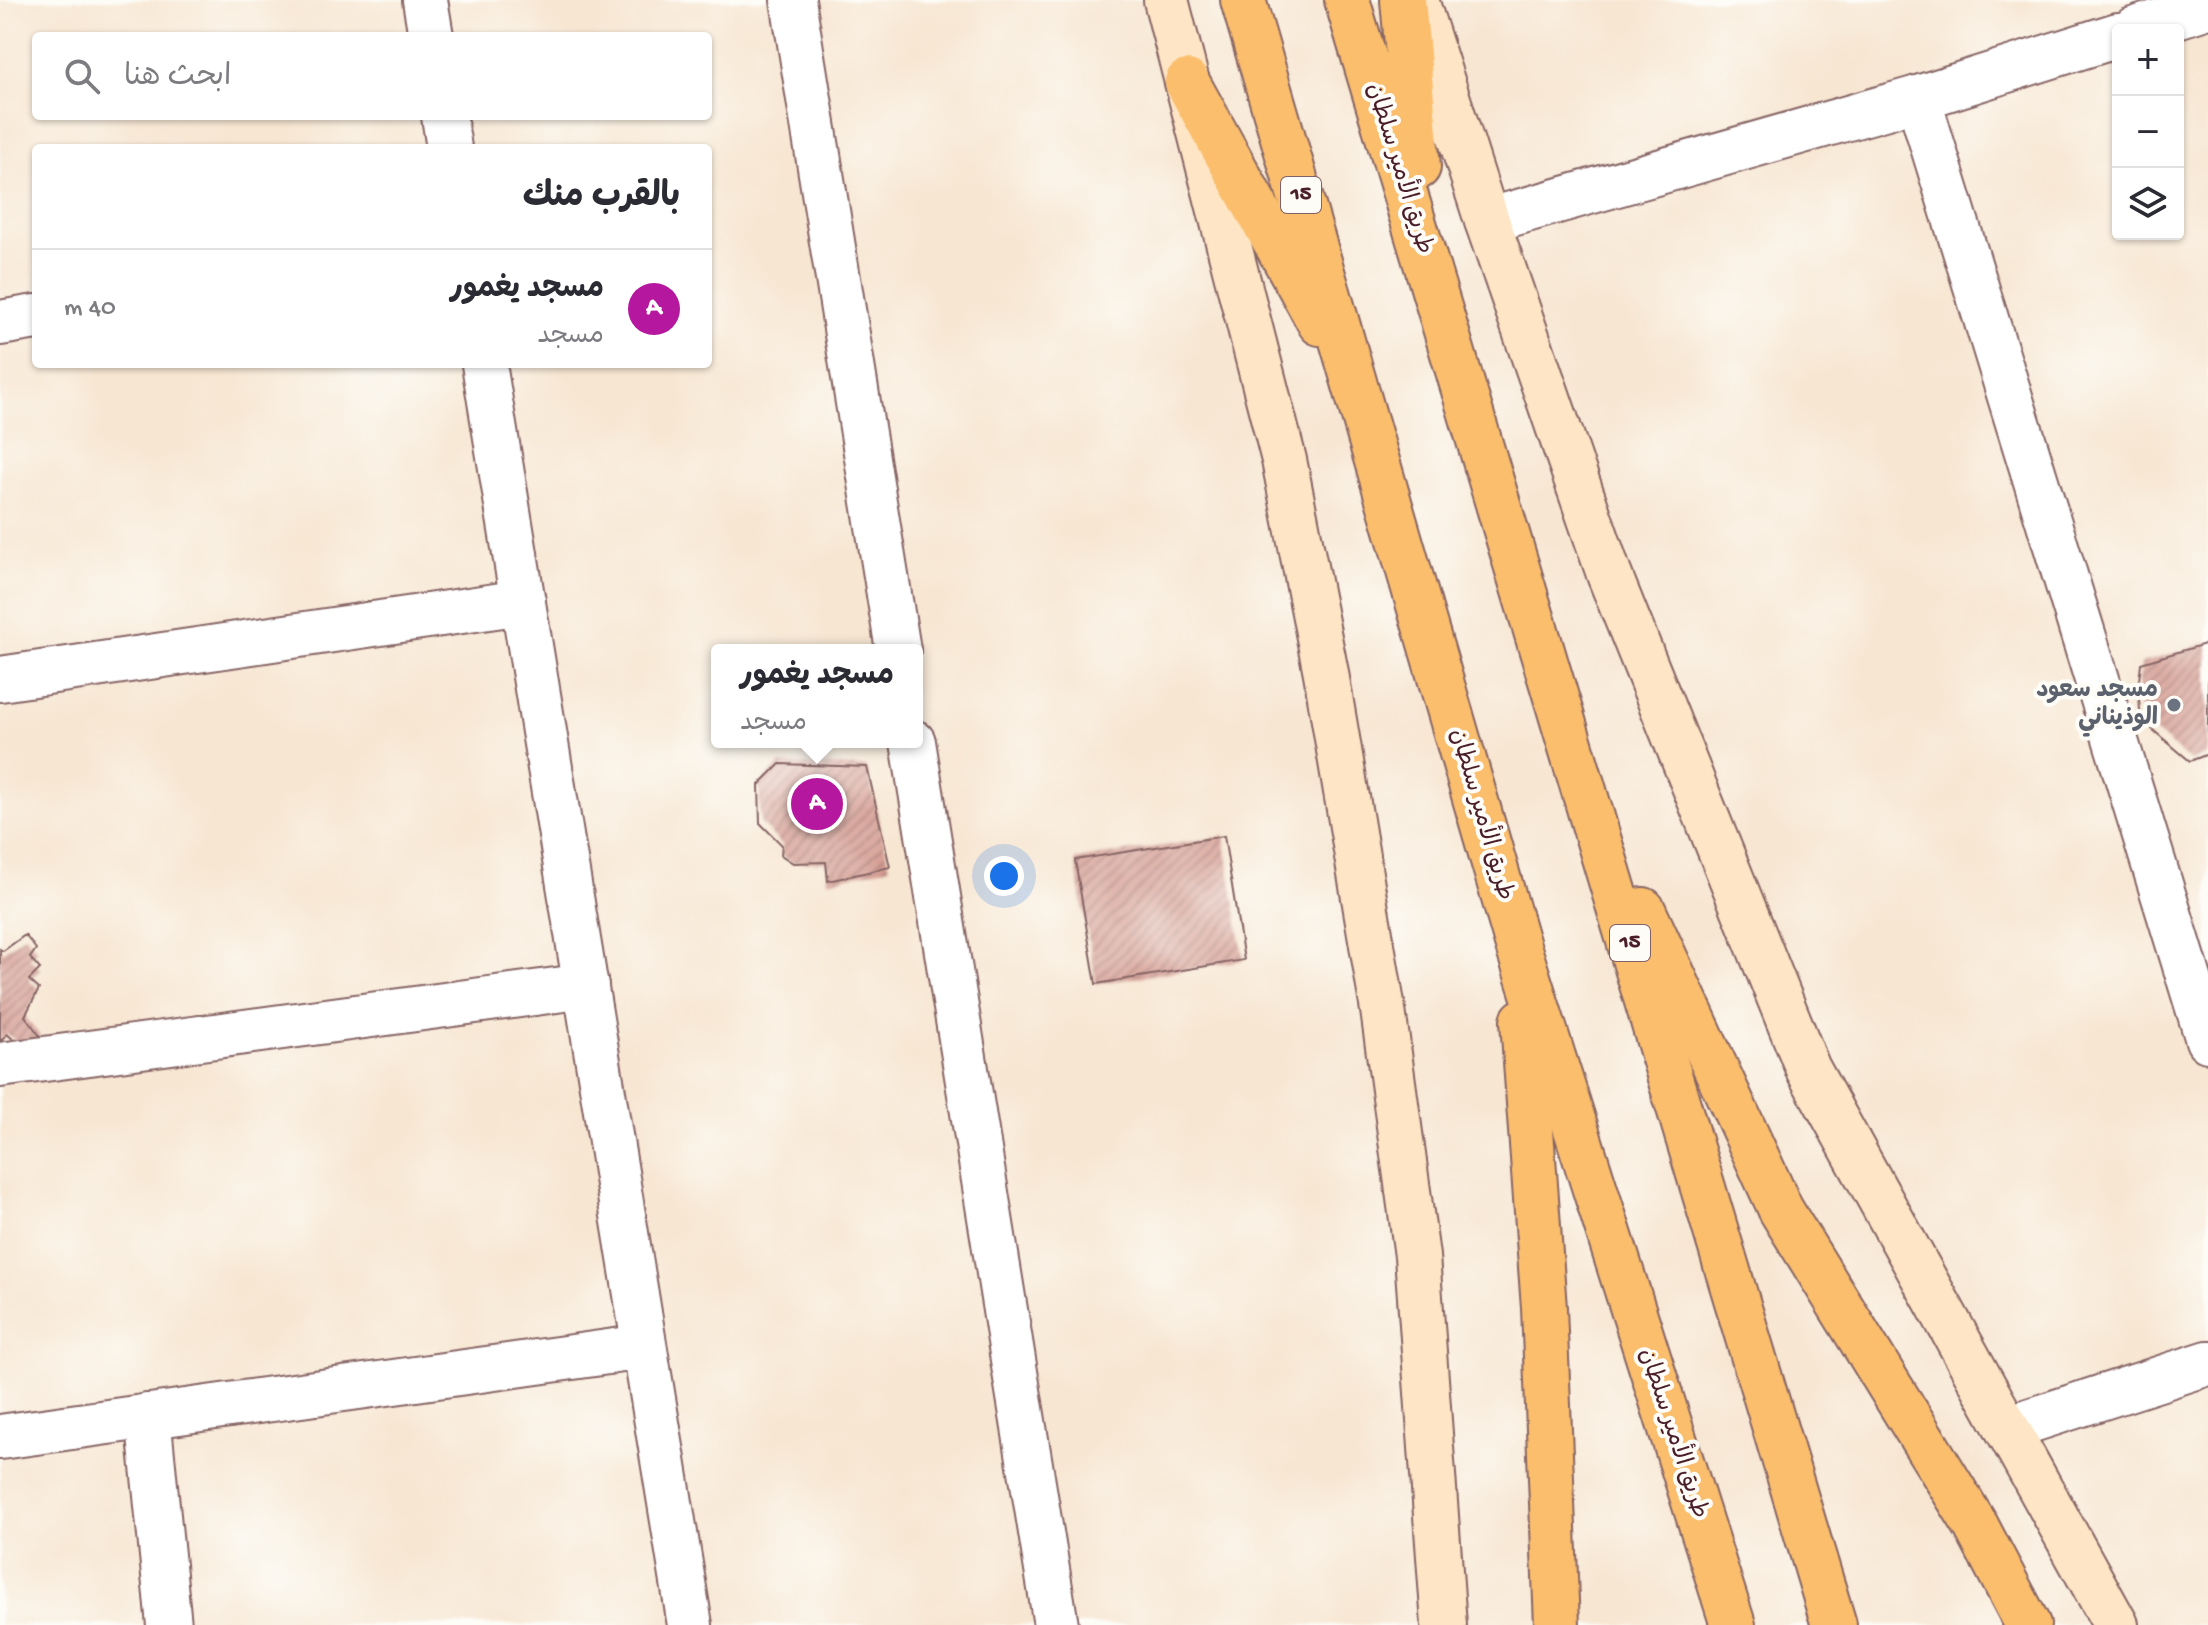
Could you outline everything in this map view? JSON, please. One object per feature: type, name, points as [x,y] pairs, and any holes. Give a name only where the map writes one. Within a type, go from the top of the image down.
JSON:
[{"type":"highway","name":"طريق الأمير سلطان","points":[[1243,0],[1518,946],[1733,1625]]},
{"type":"highway","name":"طريق الأمير سلطان","points":[[1347,0],[1834,1625]]},
{"type":"highway","points":[[1403,0],[1426,261]]},
{"type":"highway","points":[[1187,82],[1357,391]]},
{"type":"highway","points":[[1576,761],[1781,1210],[1976,1526],[2025,1620]]},
{"type":"highway","points":[[1518,946],[1544,1308],[1557,1625]]},
{"type":"street","points":[[425,0],[430,32]]},
{"type":"street","points":[[793,0],[897,644]]},
{"type":"street","points":[[1166,0],[1284,460],[1326,673],[1383,1010],[1417,1256],[1444,1625]]},
{"type":"street","points":[[1416,0],[1487,221],[1609,574],[1808,1069],[2116,1625]]},
{"type":"street","points":[[2152,24],[2208,6]]},
{"type":"street","points":[[1487,221],[1918,98],[2112,37]]},
{"type":"street","points":[[1918,98],[2208,1040]]},
{"type":"street","points":[[445,120],[448,144]]},
{"type":"street","points":[[0,323],[32,318]]},
{"type":"street","points":[[485,368],[690,1625]]},
{"type":"street","points":[[0,679],[523,602]]},
{"type":"street","points":[[914,748],[1056,1625]]},
{"type":"street","points":[[0,1065],[586,986]]},
{"type":"street","points":[[0,1437],[644,1347]]},
{"type":"street","points":[[2007,1428],[2208,1363]]},
{"type":"street","points":[[148,1416],[169,1625]]},
{"type":"building","name":"مسجد سعود الوذيناني","points":[[2208,643],[2208,754],[2190,761],[2141,720],[2138,689],[2141,663]]},
{"type":"building","points":[[780,764],[867,767],[890,867],[828,881],[826,862],[793,863],[781,855],[782,845],[760,823],[759,785]]},
{"type":"building","points":[[1224,836],[1244,960],[1096,984],[1075,860]]},
{"type":"building","points":[[25,935],[36,949],[30,958],[40,969],[29,980],[39,989],[25,1016],[40,1036],[28,1052],[7,1034],[0,1042],[0,949],[3,951]]},
{"type":"place","name":"مسجد سعود الوذيناني","points":[[2174,705]]},
{"type":"place","name":"مسجد يغمور","points":[[817,804]]}]
